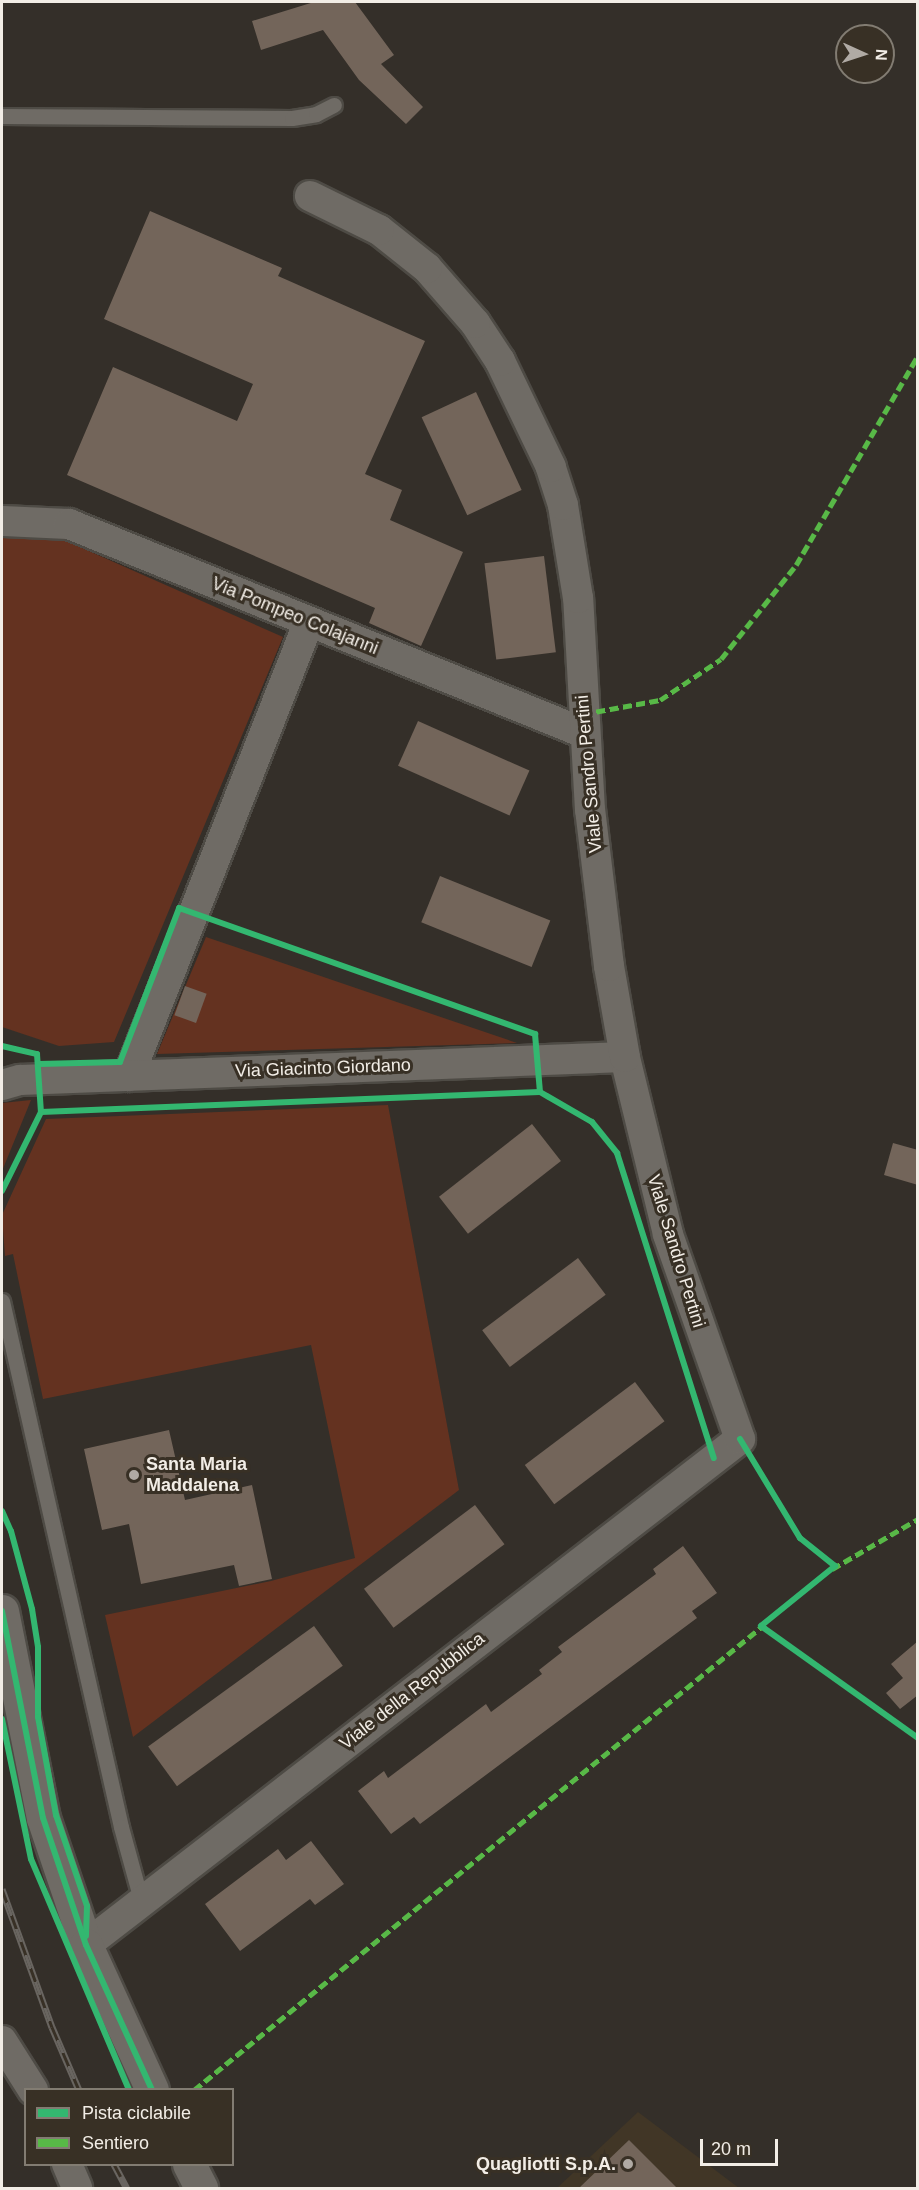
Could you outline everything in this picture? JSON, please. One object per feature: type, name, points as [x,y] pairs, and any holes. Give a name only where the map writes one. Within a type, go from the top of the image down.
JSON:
[{"type":"main road","points":[[2,1611],[43,1818],[86,1945],[151,2088]]},
{"type":"main road","points":[[190,2166],[201,2188]]},
{"type":"street","name":"Viale Sandro Pertini","points":[[309,196],[379,230],[427,268],[475,323],[519,395],[551,467],[571,545],[578,598],[584,733],[600,900],[626,1056],[668,1234],[740,1439]]},
{"type":"street","name":"Via Pompeo Colajanni","points":[[2,521],[69,524],[584,733]]},
{"type":"street","points":[[129,1076],[309,622]]},
{"type":"street","name":"Via Giacinto Giordano","points":[[8,1080],[626,1056]]},
{"type":"street","name":"Viale della Repubblica","points":[[86,1945],[141,1900],[740,1439]]},
{"type":"street","points":[[2,2042],[32,2088]]},
{"type":"street","points":[[69,2166],[77,2188]]},
{"type":"lane","points":[[2,116],[292,118],[316,114],[334,105]]},
{"type":"lane","points":[[2,1301],[121,1827],[141,1900]]},
{"type":"shaded area","points":[[2,536],[64,540],[283,637],[114,1042],[59,1046],[2,1027]]},
{"type":"shaded area","points":[[206,937],[517,1043],[157,1054]]},
{"type":"shaded area","points":[[31,1100],[2,1171],[2,1103]]},
{"type":"shaded area","points":[[388,1105],[459,1490],[133,1737],[105,1615],[271,1581],[355,1558],[311,1345],[43,1399],[13,1254],[5,1256],[2,1215],[46,1119]]},
{"type":"shaded area","points":[[638,2112],[739,2188],[557,2188]]},
{"type":"building","points":[[314,2],[355,2],[394,55],[381,64],[423,107],[406,124],[359,80],[323,30],[261,50],[252,21]]},
{"type":"building","points":[[150,211],[282,268],[278,276],[425,341],[365,474],[402,490],[390,520],[463,552],[421,646],[369,623],[375,608],[67,475],[113,367],[237,421],[253,384],[104,319]]},
{"type":"building","points":[[476,392],[522,490],[467,515],[422,417]]},
{"type":"building","points":[[544,556],[556,652],[496,660],[484,563]]},
{"type":"building","points":[[418,721],[529,771],[510,815],[398,766]]},
{"type":"building","points":[[440,876],[550,921],[532,967],[421,922]]},
{"type":"building","points":[[185,986],[207,994],[196,1023],[174,1015]]},
{"type":"building","points":[[532,1124],[561,1161],[468,1234],[439,1197]]},
{"type":"building","points":[[893,1143],[918,1150],[918,1185],[884,1175]]},
{"type":"building","points":[[578,1258],[606,1295],[510,1367],[482,1330]]},
{"type":"building","points":[[635,1382],[664,1421],[554,1504],[525,1465]]},
{"type":"building","points":[[169,1430],[185,1500],[252,1485],[272,1579],[239,1586],[234,1565],[141,1584],[129,1524],[102,1530],[84,1449]]},
{"type":"building","points":[[475,1505],[504,1544],[393,1628],[364,1589]]},
{"type":"building","points":[[683,1546],[717,1593],[692,1611],[697,1618],[420,1824],[414,1817],[391,1834],[358,1791],[384,1771],[388,1778],[486,1704],[491,1712],[542,1674],[539,1670],[562,1652],[558,1647],[656,1574],[653,1569]]},
{"type":"building","points":[[314,1626],[343,1666],[177,1786],[148,1746]]},
{"type":"building","points":[[918,1641],[918,1695],[900,1709],[886,1693],[903,1678],[891,1664]]},
{"type":"building","points":[[311,1841],[344,1884],[315,1905],[310,1899],[240,1951],[205,1904],[278,1849],[286,1860]]},
{"type":"building","name":"Quagliotti S.p.A.","points":[[629,2140],[677,2188],[579,2188]]},
{"type":"railway","points":[[2,1889],[52,2027],[78,2088]]},
{"type":"railway","points":[[115,2166],[127,2188]]},
{"type":"marked path","points":[[583,714],[660,700],[721,659],[796,565],[918,355]]},
{"type":"marked path","points":[[832,1569],[918,1519]]},
{"type":"marked path","points":[[196,2088],[765,1624]]},
{"type":"cycle path","points":[[39,1064],[120,1062],[179,908],[535,1034],[540,1092]]},
{"type":"cycle path","points":[[2,1046],[37,1054],[41,1112]]},
{"type":"cycle path","points":[[2,1191],[41,1112],[540,1092],[592,1122],[617,1153],[714,1458]]},
{"type":"cycle path","points":[[740,1439],[800,1538],[835,1566],[761,1626],[918,1738]]},
{"type":"cycle path","points":[[2,1511],[11,1531],[32,1609],[38,1647],[38,1717],[56,1815],[87,1906],[86,1936]]},
{"type":"cycle path","points":[[2,1611],[43,1818],[86,1945],[151,2088]]},
{"type":"cycle path","points":[[2,1719],[31,1859],[128,2088]]},
{"type":"place","name":"Santa Maria Maddalena","points":[[134,1475]]},
{"type":"place","name":"Quagliotti S.p.A.","points":[[628,2164]]}]
